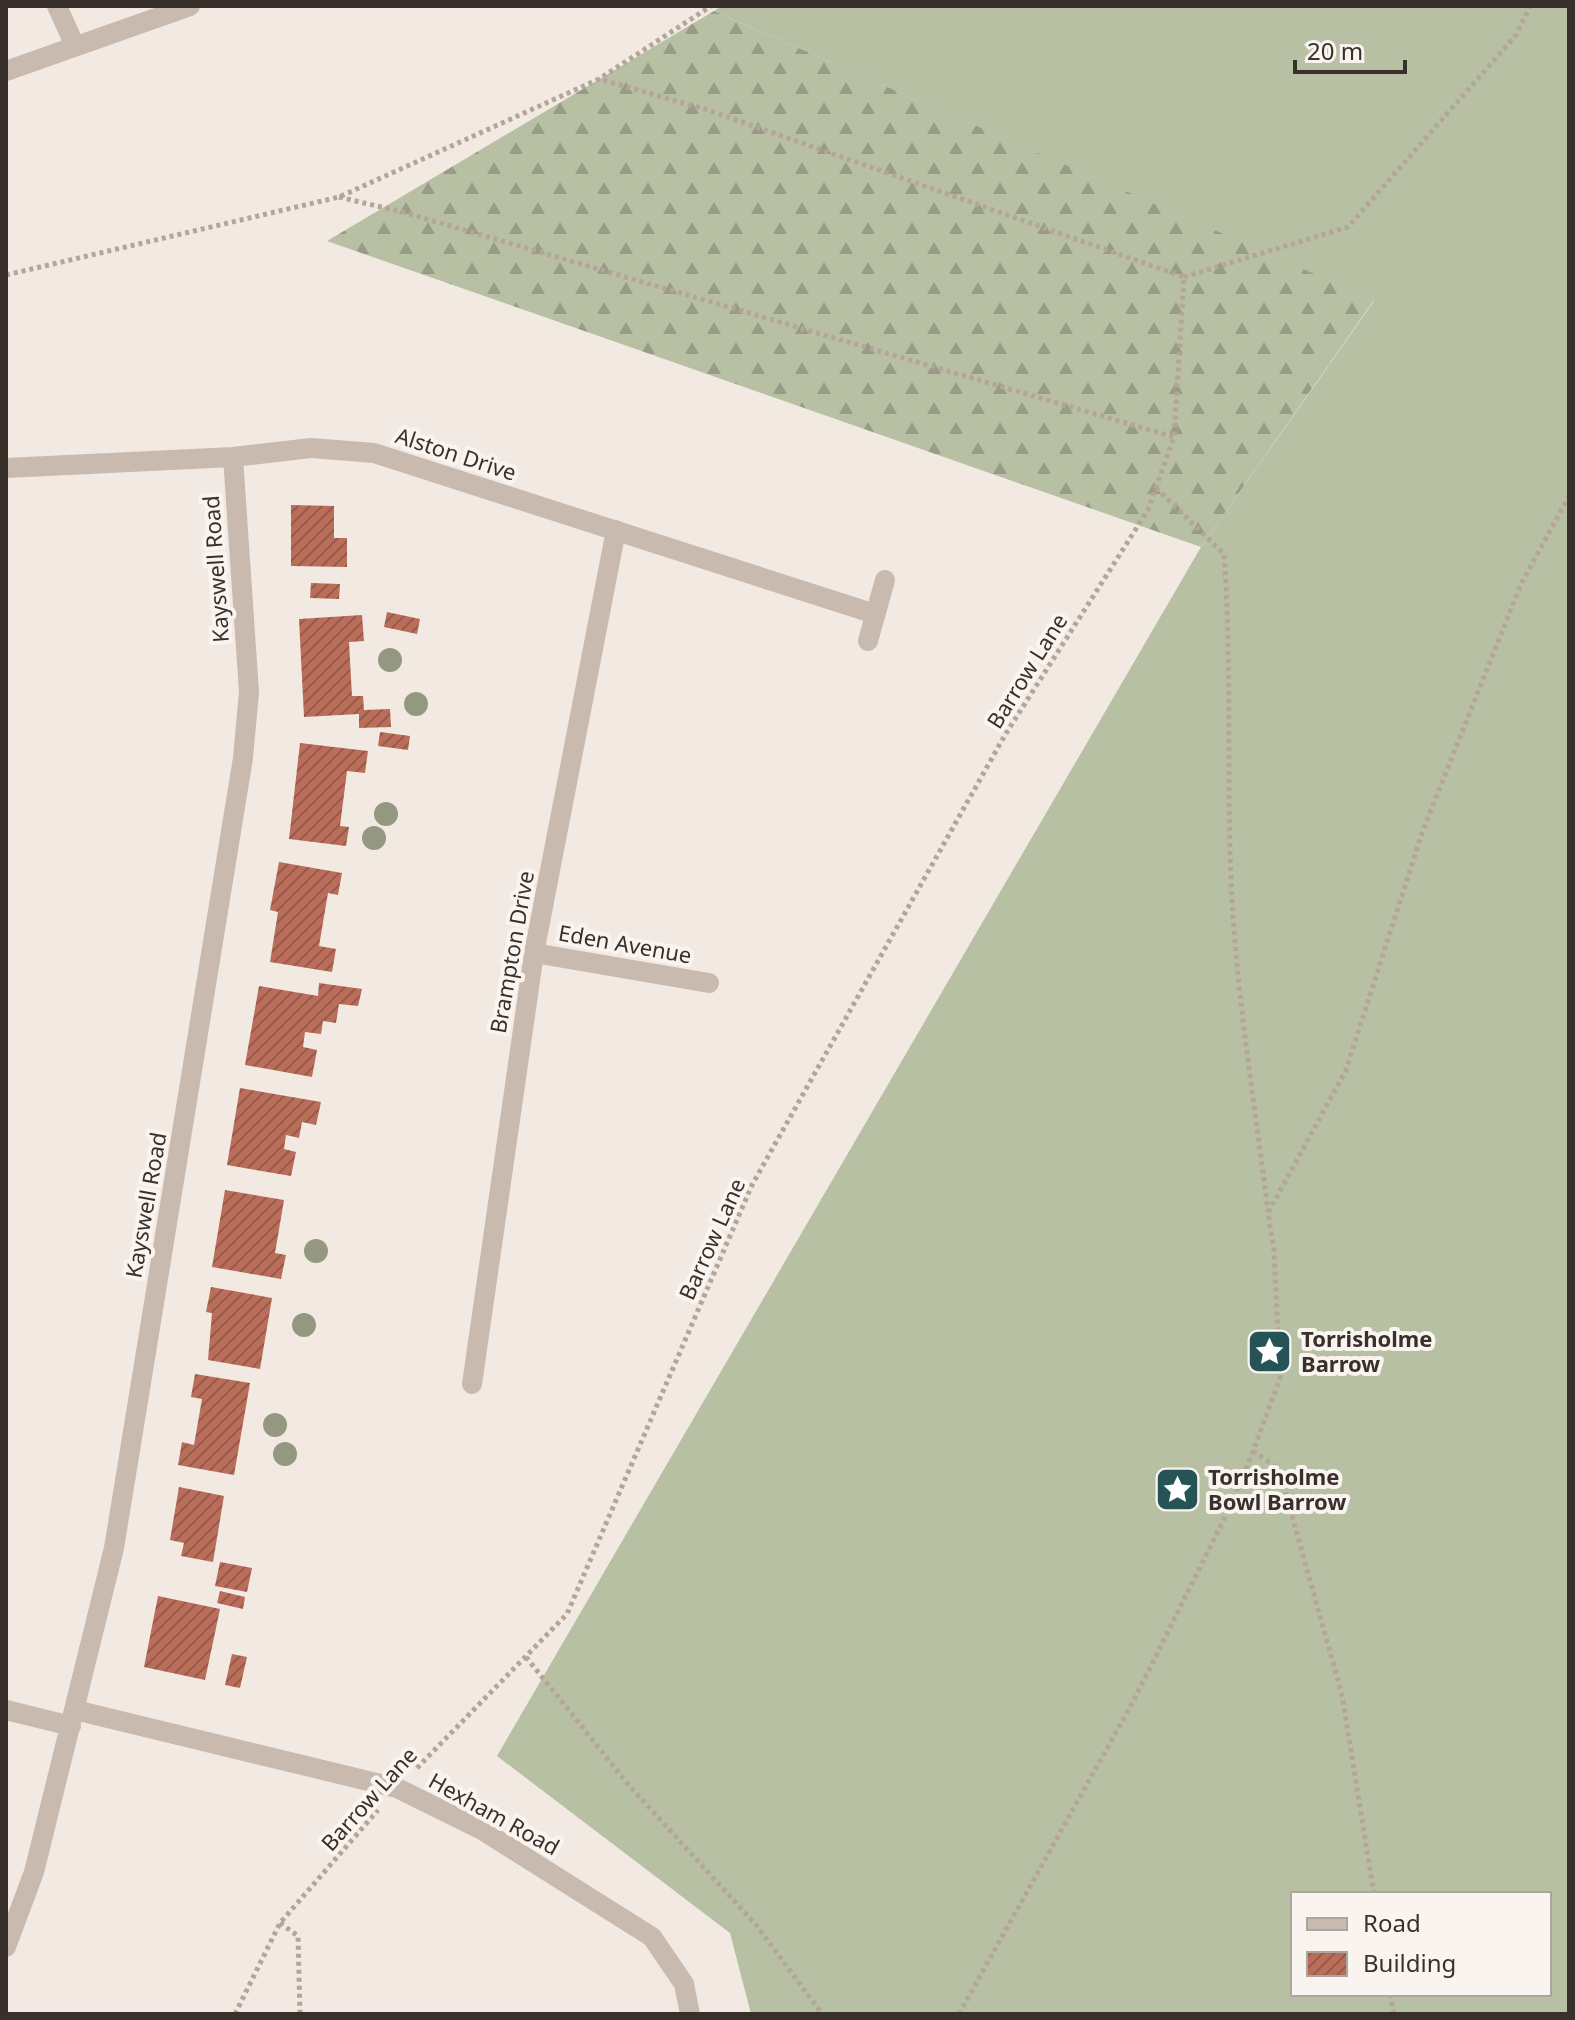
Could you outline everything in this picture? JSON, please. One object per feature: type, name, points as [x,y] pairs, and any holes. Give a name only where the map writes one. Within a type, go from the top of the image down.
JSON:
[{"type":"street","points":[[57,6],[75,46]]},
{"type":"street","points":[[6,71],[190,6]]},
{"type":"street","name":"Alston Drive","points":[[6,468],[233,457],[311,448],[374,453],[875,614]]},
{"type":"street","name":"Kayswell Road","points":[[6,1947],[34,1872],[114,1548],[243,758],[249,692],[233,457]]},
{"type":"street","name":"Brampton Drive","points":[[472,1384],[534,953],[616,530]]},
{"type":"street","points":[[868,641],[885,580]]},
{"type":"street","name":"Eden Avenue","points":[[534,953],[709,983]]},
{"type":"street","name":"Hexham Road","points":[[6,1710],[73,1718],[397,1788],[482,1830],[652,1937],[684,1984],[690,2014]]},
{"type":"path","points":[[6,275],[339,197],[599,79],[711,6]]},
{"type":"path","points":[[599,79],[708,110],[1184,277],[1348,227],[1516,35],[1530,6]]},
{"type":"path","points":[[339,197],[406,213],[1174,437]]},
{"type":"path","name":"Barrow Lane","points":[[235,2014],[280,1923],[397,1788],[567,1614],[752,1185],[1005,735],[1148,510],[1174,437],[1184,277]]},
{"type":"path","points":[[959,2014],[1135,1698],[1230,1507],[1280,1378],[1274,1250],[1233,919],[1229,818],[1230,632],[1224,554],[1156,488]]},
{"type":"path","points":[[1268,1213],[1346,1070],[1423,830],[1521,584],[1569,496]]},
{"type":"path","points":[[1253,1451],[1279,1469],[1342,1695],[1374,1892]]},
{"type":"path","points":[[526,1657],[627,1783],[757,1926],[822,2014]]},
{"type":"path","points":[[280,1923],[298,1936],[300,2014]]},
{"type":"green space","points":[[722,6],[1569,6],[1569,2014],[751,2014],[730,1933],[497,1756],[1201,547],[1374,301],[714,11]]},
{"type":"green space","points":[[714,11],[1374,300],[1201,547],[327,241]]},
{"type":"building","points":[[291,505],[334,506],[334,538],[347,538],[347,567],[291,566]]},
{"type":"building","points":[[311,583],[340,584],[339,599],[310,598]]},
{"type":"building","points":[[387,612],[420,619],[417,634],[384,627]]},
{"type":"building","points":[[362,615],[364,641],[349,642],[352,696],[363,696],[364,710],[390,709],[391,727],[359,728],[359,714],[304,717],[299,619]]},
{"type":"building","points":[[380,732],[410,736],[408,750],[378,746]]},
{"type":"building","points":[[300,743],[368,751],[365,773],[347,771],[340,826],[349,827],[346,846],[289,839]]},
{"type":"building","points":[[279,862],[342,873],[338,895],[328,893],[319,946],[336,949],[332,972],[270,962],[278,912],[270,910]]},
{"type":"building","points":[[319,983],[362,989],[358,1006],[339,1004],[336,1023],[323,1021],[321,1034],[305,1032],[303,1047],[317,1050],[312,1077],[245,1065],[259,986],[318,996]]},
{"type":"building","points":[[240,1088],[321,1102],[316,1125],[302,1122],[299,1138],[286,1135],[284,1149],[296,1152],[291,1176],[227,1165]]},
{"type":"building","points":[[225,1190],[284,1200],[275,1253],[286,1255],[281,1279],[212,1267]]},
{"type":"building","points":[[211,1287],[272,1298],[260,1369],[208,1360],[212,1313],[206,1312]]},
{"type":"building","points":[[195,1374],[250,1383],[234,1475],[178,1465],[182,1442],[194,1445],[202,1399],[191,1397]]},
{"type":"building","points":[[179,1487],[224,1496],[213,1562],[181,1556],[184,1543],[170,1540]]},
{"type":"building","points":[[220,1562],[252,1568],[247,1592],[215,1586]]},
{"type":"building","points":[[220,1591],[245,1597],[243,1609],[217,1603]]},
{"type":"building","points":[[158,1596],[220,1609],[205,1680],[144,1667]]},
{"type":"building","points":[[232,1654],[247,1657],[240,1688],[225,1685]]},
{"type":"place","name":"Torrisholme Barrow","points":[[1270,1352]]},
{"type":"place","name":"Torrisholme Bowl Barrow","points":[[1177,1490]]}]
